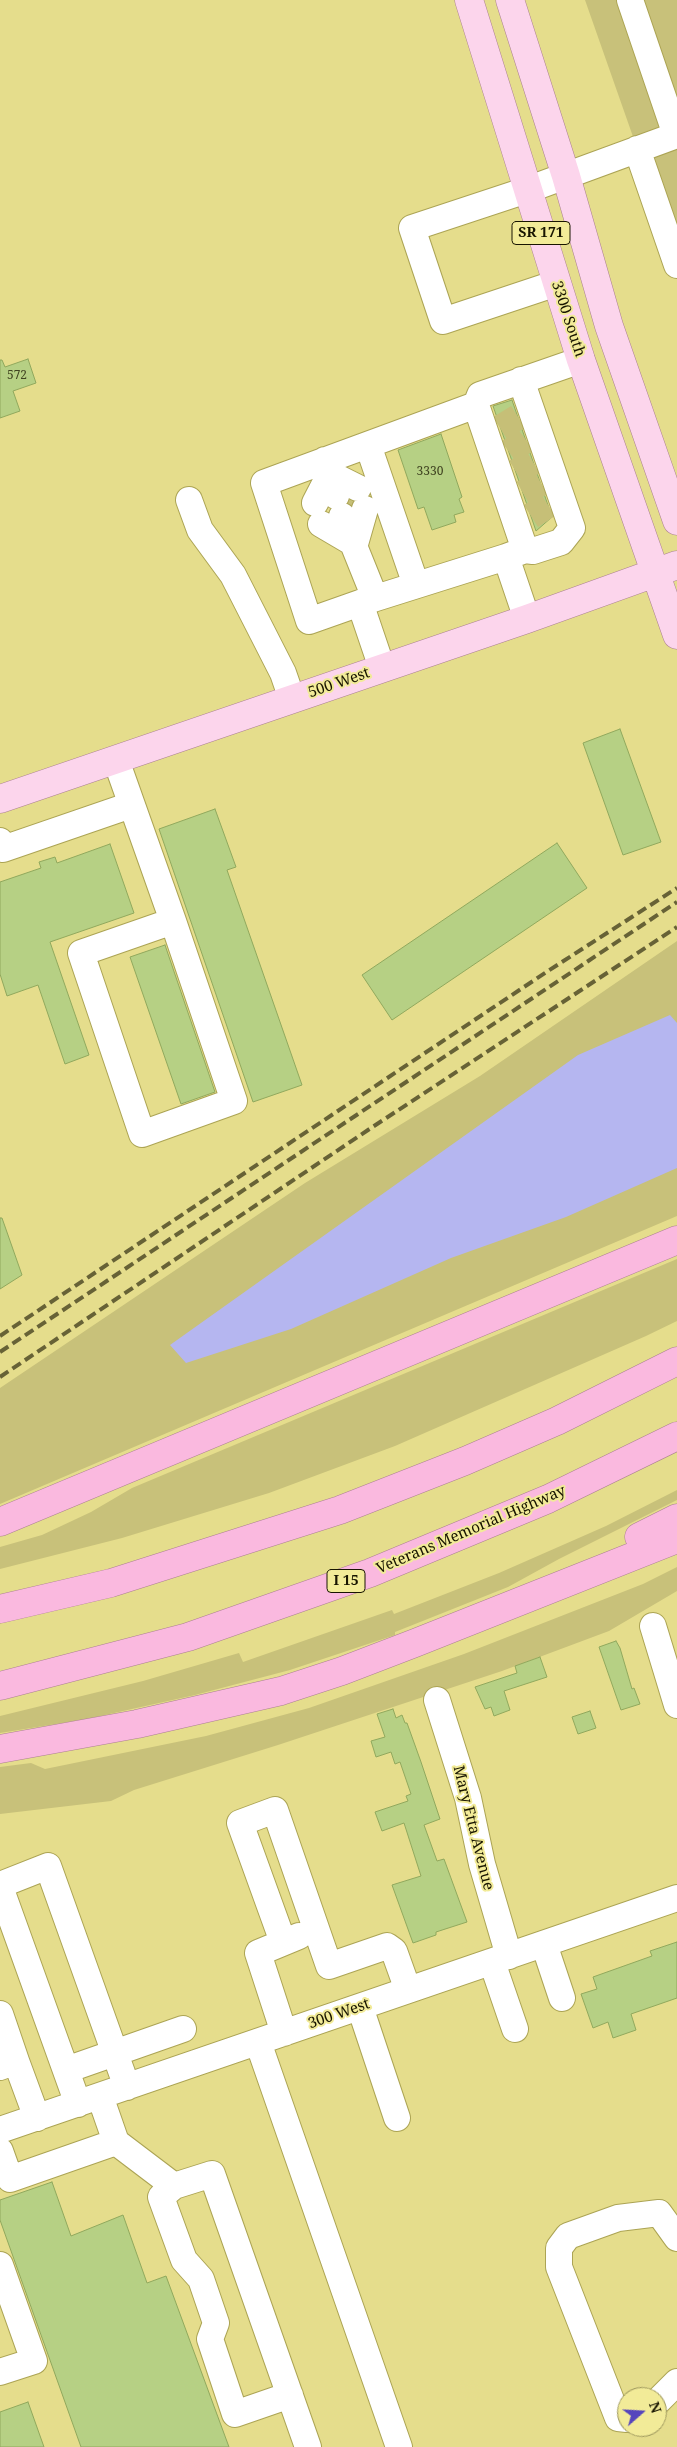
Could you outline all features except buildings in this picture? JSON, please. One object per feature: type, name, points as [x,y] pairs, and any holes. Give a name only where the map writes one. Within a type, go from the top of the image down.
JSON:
[{"type":"highway","points":[[0,1522],[677,1240]]},
{"type":"highway","points":[[0,1609],[111,1583],[340,1510],[465,1461],[557,1421],[677,1361]]},
{"type":"highway","name":"Veterans Memorial Highway","points":[[0,1686],[188,1637],[370,1572],[548,1499],[677,1436]]},
{"type":"highway","points":[[537,1594],[677,1518]]},
{"type":"highway","points":[[0,1749],[138,1724],[281,1691],[360,1664],[677,1539]]},
{"type":"main road","name":"3300 South","points":[[469,0],[581,360],[666,569],[677,635]]},
{"type":"main road","name":"SR 171","points":[[510,0],[566,176],[609,326],[677,521]]},
{"type":"main road","name":"500 West","points":[[0,799],[527,619],[666,569]]},
{"type":"street","points":[[557,283],[443,321],[412,228],[527,190],[677,135],[630,0]]},
{"type":"street","points":[[638,149],[677,265]]},
{"type":"street","points":[[337,500],[368,445],[476,405],[480,395],[581,360]]},
{"type":"street","points":[[521,380],[524,467],[516,553],[527,619]]},
{"type":"street","points":[[337,500],[264,483],[309,621],[516,553],[533,551],[561,542],[572,528],[476,405]]},
{"type":"street","points":[[368,445],[416,585]]},
{"type":"street","points":[[189,500],[200,530],[233,575],[283,673],[292,699]]},
{"type":"street","points":[[337,500],[355,544],[382,668]]},
{"type":"street","points":[[337,500],[355,544]]},
{"type":"street","points":[[116,760],[173,921],[234,1101],[142,1134],[80,953],[173,921]]},
{"type":"street","points":[[0,841],[3,849],[131,805]]},
{"type":"street","points":[[653,1626],[677,1705]]},
{"type":"street","name":"Mary Etta Avenue","points":[[437,1700],[468,1798],[515,2029]]},
{"type":"street","points":[[283,1942],[240,1822],[275,1810],[329,1966],[387,1946],[394,1951],[408,1990]]},
{"type":"street","points":[[127,2087],[48,1866],[0,1886],[66,2070],[89,2100],[116,2142],[174,2186]]},
{"type":"street","name":"300 West","points":[[0,2130],[677,1898]]},
{"type":"street","points":[[284,2033],[258,1953],[317,1930]]},
{"type":"street","points":[[544,1944],[562,1998]]},
{"type":"street","points":[[360,2007],[397,2118]]},
{"type":"street","points":[[0,2014],[8,2064],[36,2118]]},
{"type":"street","points":[[66,2070],[183,2028]]},
{"type":"street","points":[[258,2042],[399,2447]]},
{"type":"street","points":[[0,2151],[10,2179],[116,2142]]},
{"type":"street","points":[[290,2395],[235,2414],[210,2339],[216,2323],[201,2279],[184,2260],[161,2197],[174,2186],[212,2174],[290,2395],[308,2447]]},
{"type":"street","points":[[617,2415],[560,2267],[559,2248],[568,2236],[618,2218],[659,2213],[677,2238]]},
{"type":"street","points":[[0,2266],[34,2361],[0,2372]]},
{"type":"street","points":[[667,2392],[677,2382]]},
{"type":"shaded area","points":[[585,0],[677,0],[677,262]]},
{"type":"shaded area","points":[[677,941],[677,1216],[0,1504],[0,1388],[305,1183],[480,1076]]},
{"type":"shaded area","points":[[677,1259],[677,1321],[646,1336],[395,1446],[269,1493],[122,1538],[0,1569],[0,1547],[42,1535],[91,1512],[132,1488]]},
{"type":"shaded area","points":[[677,1490],[677,1500],[559,1559],[508,1587],[395,1632],[395,1635],[290,1670],[195,1695],[87,1719],[0,1733],[0,1716],[143,1681],[239,1653],[243,1662],[392,1610],[394,1614],[499,1573],[606,1526]]},
{"type":"shaded area","points":[[677,1567],[677,1591],[609,1631],[502,1671],[134,1790],[111,1801],[0,1814],[0,1767],[31,1763],[45,1769],[206,1736],[309,1708],[464,1654],[643,1584]]},
{"type":"water","points":[[670,1015],[677,1023],[677,1168],[566,1217],[451,1258],[291,1329],[186,1363],[170,1345],[578,1055]]},
{"type":"tunnel","points":[[500,428],[518,417]]},
{"type":"tunnel","points":[[509,452],[526,440]]},
{"type":"tunnel","points":[[516,472],[533,462]]},
{"type":"tunnel","points":[[523,493],[541,483]]},
{"type":"tunnel","points":[[348,492],[354,512]]},
{"type":"tunnel","points":[[531,516],[548,505]]},
{"type":"railway","points":[[0,1336],[548,971],[677,888]]},
{"type":"railway","points":[[0,1352],[677,902]]},
{"type":"railway","points":[[0,1377],[368,1130],[677,927]]}]
